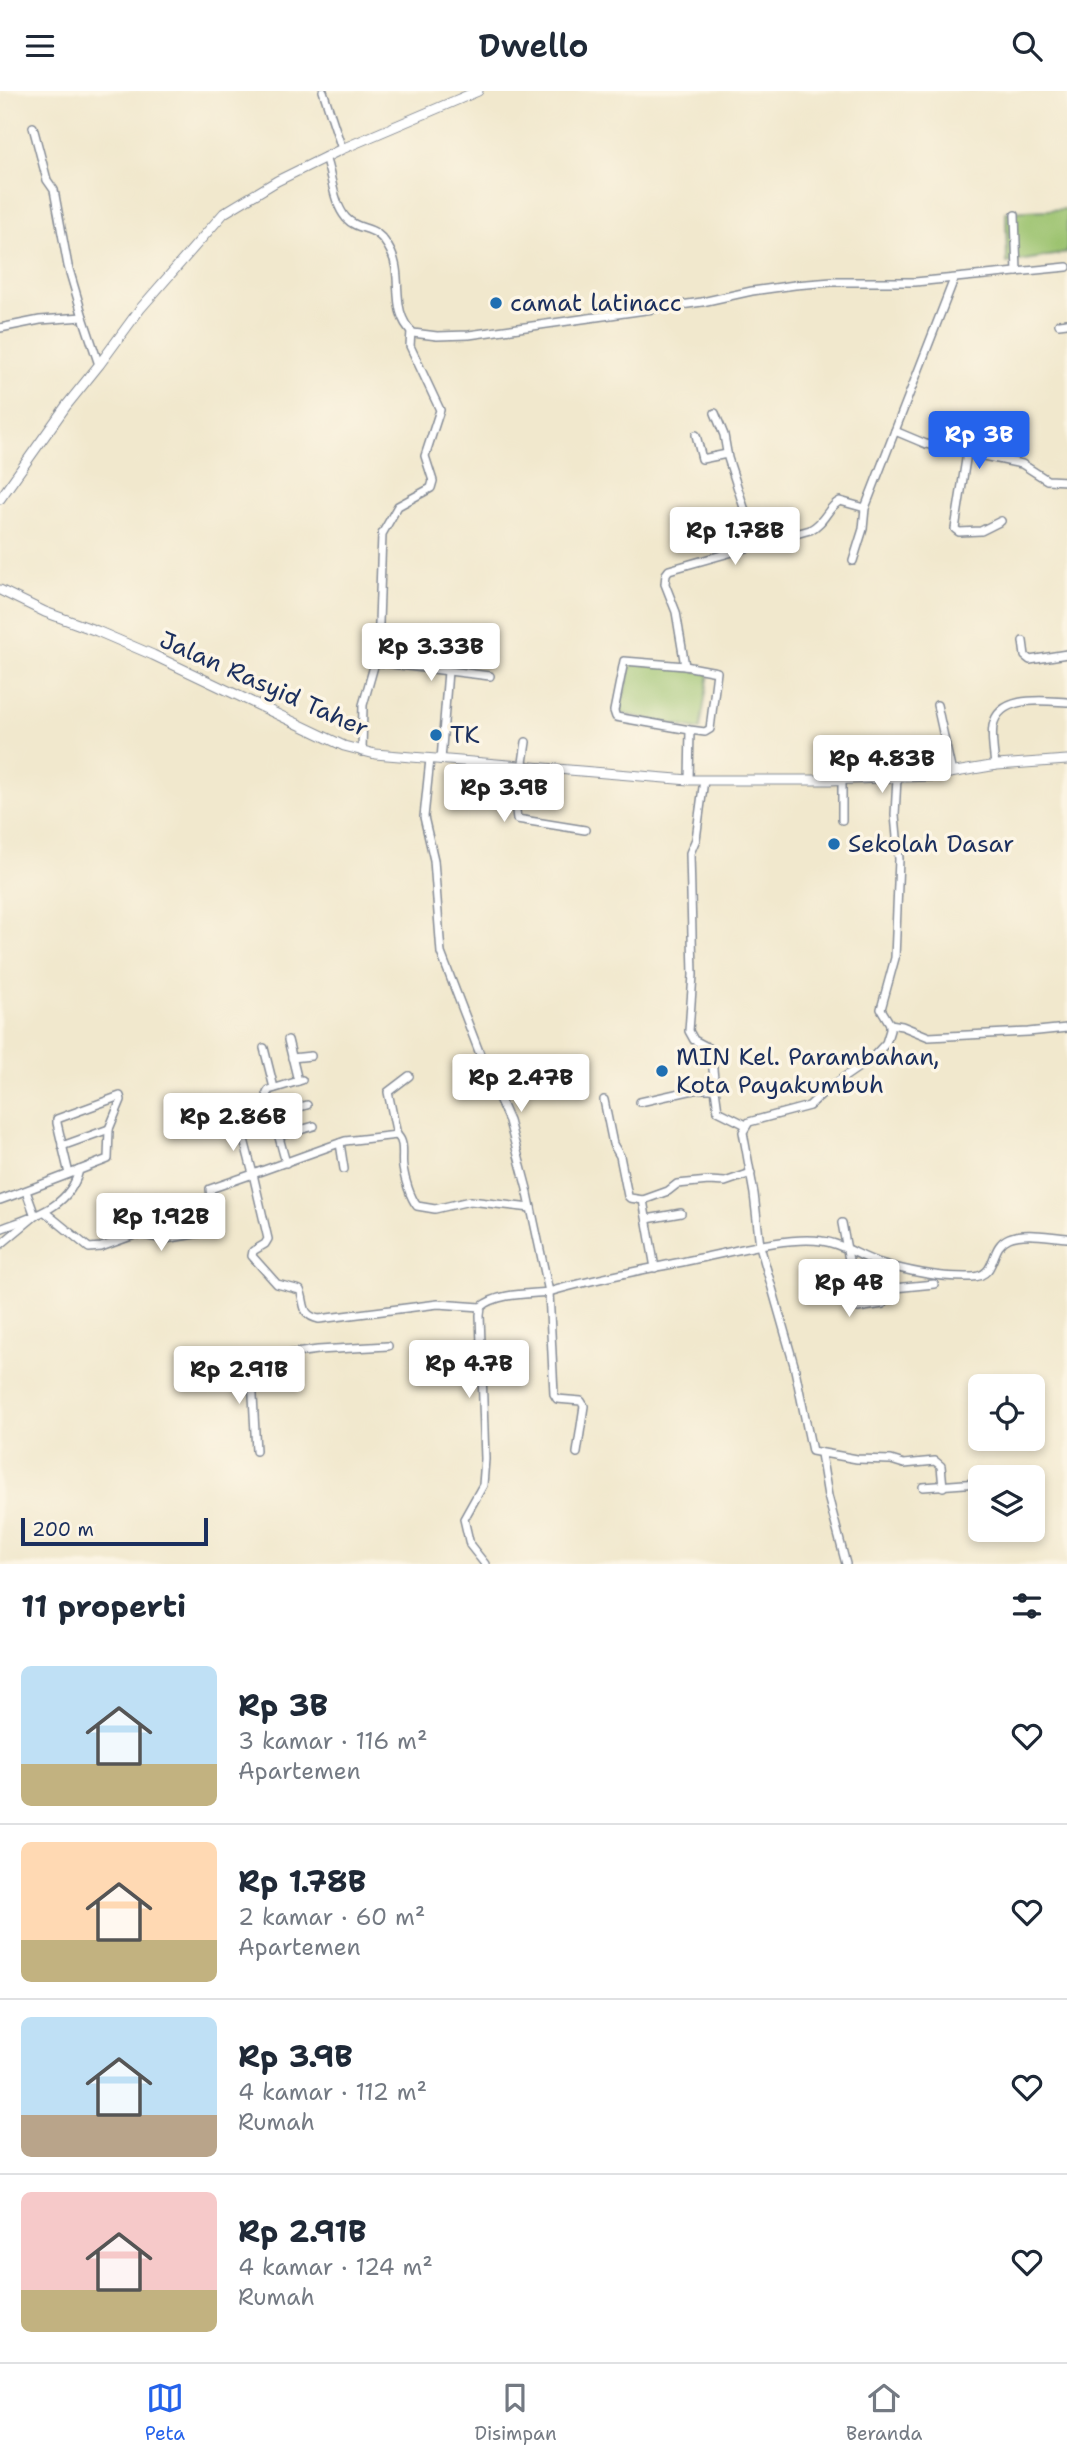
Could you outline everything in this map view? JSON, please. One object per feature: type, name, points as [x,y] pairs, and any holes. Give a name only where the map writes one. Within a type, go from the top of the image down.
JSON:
[{"type":"street","points":[[323,91],[342,149]]},
{"type":"street","points":[[0,499],[66,406],[147,300],[214,223],[249,197],[324,157],[461,95],[478,91]]},
{"type":"street","points":[[33,127],[47,180],[55,191],[68,266],[99,365]]},
{"type":"street","points":[[324,157],[342,212],[348,221],[378,232],[393,254],[401,318],[411,331],[437,336],[468,335],[702,302],[795,285],[954,279],[1067,267]]},
{"type":"street","points":[[1015,215],[1017,272]]},
{"type":"street","points":[[853,561],[863,529],[865,508],[954,279]]},
{"type":"street","points":[[0,328],[40,320],[83,317]]},
{"type":"street","points":[[362,752],[363,705],[378,652],[382,534],[398,506],[431,488],[433,481],[425,456],[440,412],[410,345],[411,331]]},
{"type":"street","points":[[715,413],[756,545]]},
{"type":"street","points":[[895,431],[926,443],[1022,464],[1047,480],[1067,481]]},
{"type":"street","points":[[696,435],[702,459],[727,454]]},
{"type":"street","points":[[967,453],[955,529],[959,532],[981,531],[1001,521]]},
{"type":"street","points":[[685,666],[676,612],[665,584],[666,574],[673,569],[814,528],[822,522],[834,503],[840,501],[865,508]]},
{"type":"street","name":"Jalan Rasyid Taher","points":[[0,590],[45,612],[153,655],[344,746],[362,752],[523,768],[704,781],[897,778],[1067,759]]},
{"type":"street","points":[[1023,641],[1025,656],[1030,660],[1067,654]]},
{"type":"street","points":[[375,661],[490,677]]},
{"type":"street","points":[[624,661],[685,666],[715,671],[718,674],[710,729],[705,732],[690,730],[618,718],[614,713],[624,661]]},
{"type":"street","points":[[441,760],[448,671]]},
{"type":"street","points":[[995,766],[992,728],[999,713],[1025,700],[1067,702]]},
{"type":"street","points":[[937,705],[952,773]]},
{"type":"street","points":[[689,780],[690,730]]},
{"type":"street","points":[[526,742],[517,819],[585,830]]},
{"type":"street","points":[[912,777],[912,755],[916,748],[946,745]]},
{"type":"street","points":[[430,759],[424,817],[434,860],[441,953],[509,1121],[549,1292],[554,1394],[557,1399],[581,1401],[584,1406],[577,1453]]},
{"type":"street","points":[[704,781],[696,839],[690,853],[693,975],[689,1031],[694,1040],[711,1049],[718,1111],[746,1125],[814,1103],[823,1092],[854,1072],[881,1049],[889,1035],[890,1024],[881,1009],[895,958],[899,859],[895,815],[897,778]]},
{"type":"street","points":[[842,779],[842,820]]},
{"type":"street","points":[[890,1024],[929,1037],[1028,1033],[1067,1028]]},
{"type":"street","points":[[286,1163],[266,1095],[269,1090],[300,1080],[288,1040]]},
{"type":"street","points":[[264,1048],[274,1088]]},
{"type":"street","points":[[292,1058],[311,1056]]},
{"type":"street","points":[[397,1135],[388,1092],[409,1076]]},
{"type":"street","points":[[640,1102],[698,1089],[715,1089]]},
{"type":"street","points":[[0,1200],[26,1191],[69,1174],[109,1158],[109,1129],[120,1096],[57,1119],[69,1174]]},
{"type":"street","points":[[604,1100],[613,1144],[620,1156],[630,1198],[643,1199],[668,1191],[677,1184],[725,1182],[751,1173]]},
{"type":"street","points":[[272,1115],[307,1105]]},
{"type":"street","points":[[240,1124],[268,1239],[253,1251],[252,1256],[276,1285],[300,1290],[305,1311],[314,1317],[325,1318],[438,1304],[481,1307],[501,1299],[549,1292],[583,1282],[760,1246],[820,1240],[908,1271],[981,1276],[986,1273],[1001,1242],[1007,1238],[1029,1235],[1067,1238]]},
{"type":"street","points":[[746,1125],[743,1132],[760,1246],[794,1365],[811,1448],[814,1453],[891,1460],[904,1464],[935,1461],[941,1466],[943,1487]]},
{"type":"street","points":[[279,1136],[314,1126]]},
{"type":"street","points":[[62,1146],[109,1129]]},
{"type":"street","points":[[45,1212],[89,1248],[101,1247],[137,1234],[165,1239],[206,1233],[214,1228],[210,1188],[340,1143],[362,1137],[397,1135],[402,1138],[405,1174],[417,1206],[435,1209],[470,1201],[531,1208]]},
{"type":"street","points":[[340,1143],[344,1169]]},
{"type":"street","points":[[0,1229],[57,1205],[71,1190],[79,1170]]},
{"type":"street","points":[[26,1191],[35,1216]]},
{"type":"street","points":[[643,1199],[655,1268]]},
{"type":"street","points":[[647,1219],[681,1213]]},
{"type":"street","points":[[0,1245],[35,1216]]},
{"type":"street","points":[[842,1223],[859,1309],[883,1304],[889,1291],[894,1288],[934,1284]]},
{"type":"street","points":[[481,1307],[484,1485],[464,1519],[470,1545],[485,1564]]},
{"type":"street","points":[[256,1451],[251,1359],[318,1350],[388,1346]]},
{"type":"street","points":[[821,1454],[828,1496],[846,1564]]},
{"type":"street","points":[[923,1487],[968,1484]]},
{"type":"green space","points":[[1067,209],[1067,253],[1007,263],[1006,212]]},
{"type":"green space","points":[[632,662],[709,673],[700,730],[619,713]]},
{"type":"place","name":"camat latinacc","points":[[496,303]]},
{"type":"place","name":"TK","points":[[436,735]]},
{"type":"place","name":"Sekolah Dasar","points":[[834,844]]},
{"type":"place","name":"MIN Kel. Parambahan, Kota Payakumbuh","points":[[662,1071]]}]
